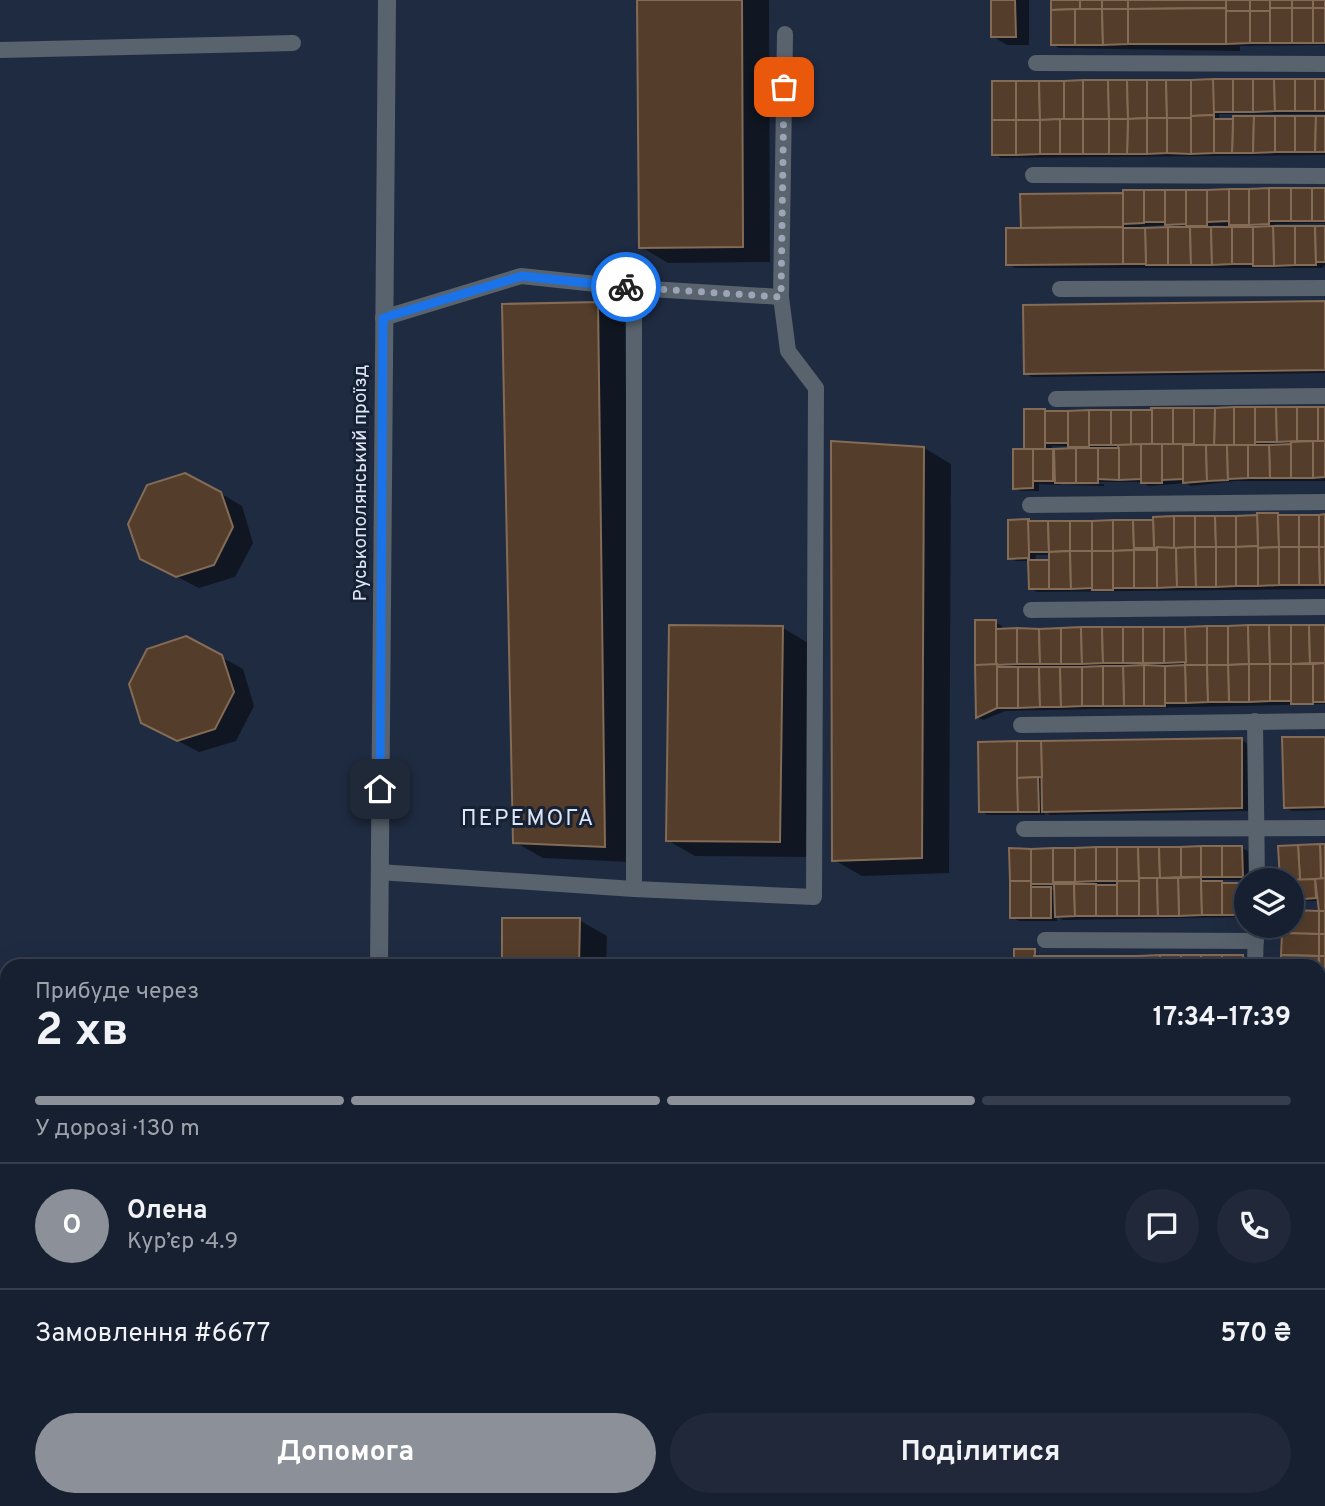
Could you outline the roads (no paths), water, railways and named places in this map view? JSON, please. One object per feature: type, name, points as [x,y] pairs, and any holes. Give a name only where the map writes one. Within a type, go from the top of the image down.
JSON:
[{"type":"street","name":"Руськополянський проїзд","points":[[379,959],[387,0]]},
{"type":"lane","points":[[379,872],[634,889],[814,897],[816,388],[788,351],[781,297],[785,34]]},
{"type":"lane","points":[[0,50],[293,43]]},
{"type":"lane","points":[[1036,62],[1325,64]]},
{"type":"lane","points":[[1033,175],[1325,176]]},
{"type":"lane","points":[[383,318],[522,276],[634,288],[781,297]]},
{"type":"lane","points":[[634,288],[634,889]]},
{"type":"lane","points":[[1060,289],[1325,288]]},
{"type":"lane","points":[[1056,399],[1325,396]]},
{"type":"lane","points":[[1030,505],[1325,502]]},
{"type":"lane","points":[[1031,610],[1325,607]]},
{"type":"lane","points":[[1255,720],[1257,868]]},
{"type":"lane","points":[[1021,725],[1325,721]]},
{"type":"lane","points":[[1024,829],[1325,828]]},
{"type":"lane","points":[[1045,940],[1234,934]]},
{"type":"lane","points":[[1255,959],[1256,938]]},
{"type":"district","name":"ПЕРЕМОГА","points":[[528,819]]}]
